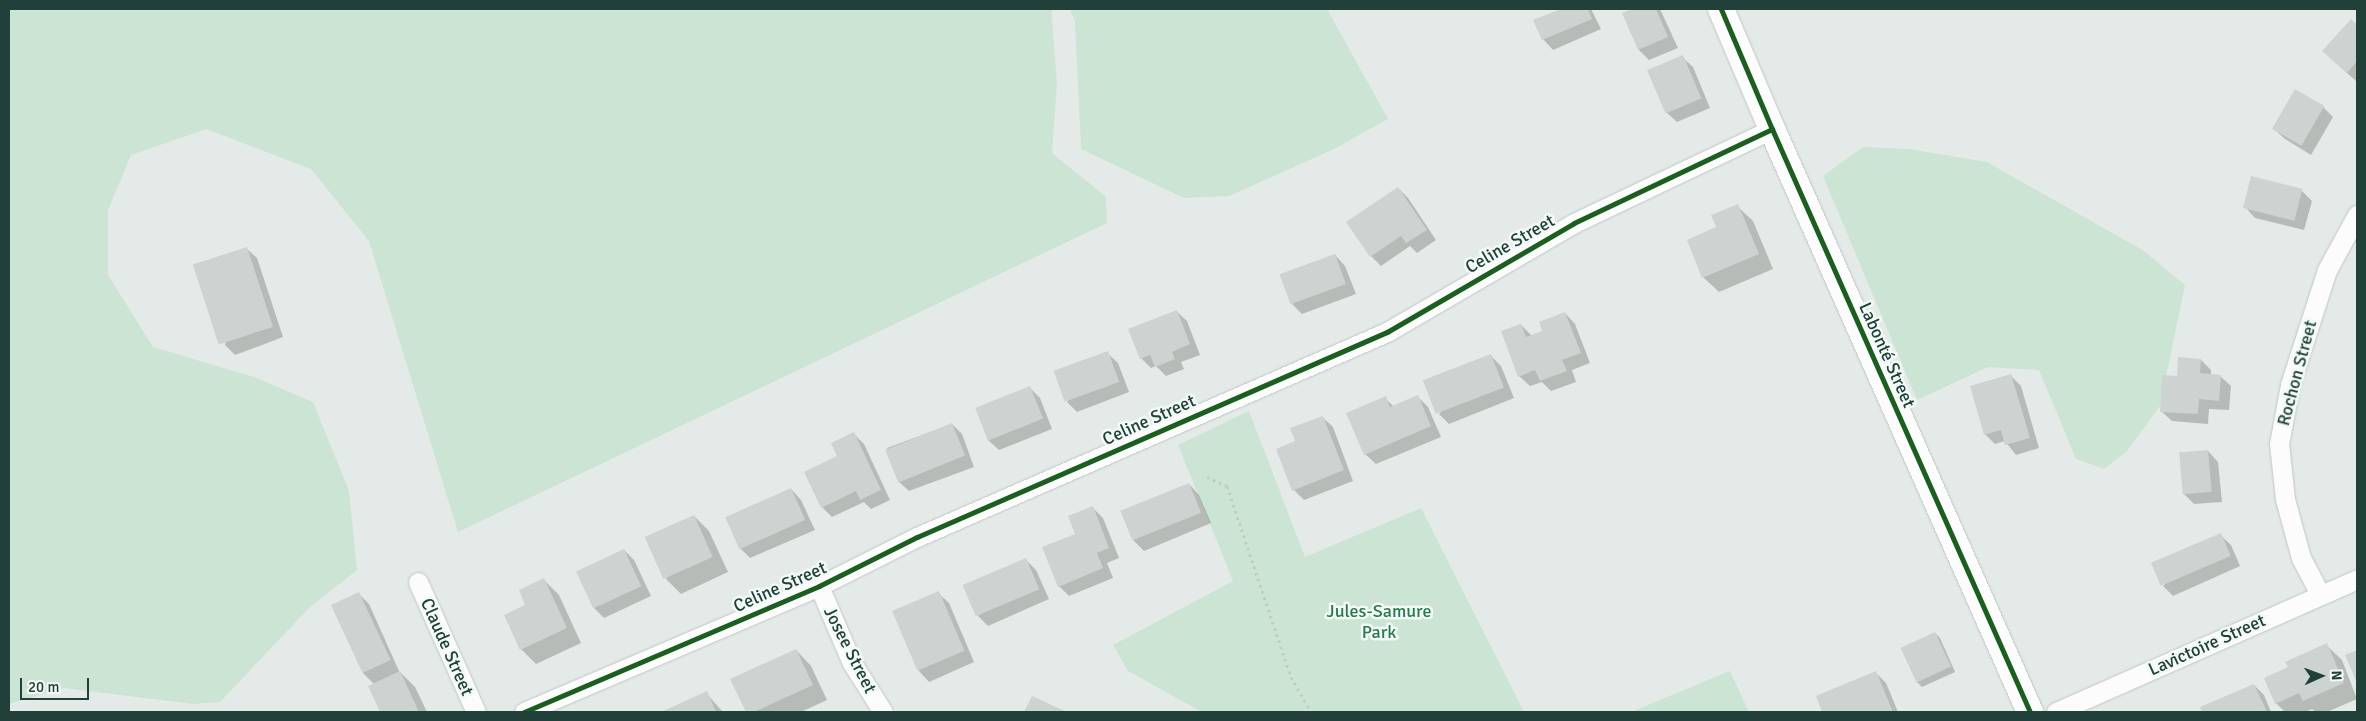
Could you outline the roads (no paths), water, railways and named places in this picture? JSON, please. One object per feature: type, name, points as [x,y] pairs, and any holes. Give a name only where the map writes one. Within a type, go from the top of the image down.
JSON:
[{"type":"street","name":"Labonté Street","points":[[1721,9],[1772,130],[2030,712]]},
{"type":"street","name":"Celine Street","points":[[524,712],[819,586],[917,536],[1387,332],[1574,222],[1772,130]]},
{"type":"street","name":"Rochon Street","points":[[2320,594],[2302,558],[2284,499],[2279,444],[2290,385],[2327,270],[2357,215]]},
{"type":"street","name":"Lavictoire Street","points":[[2056,712],[2357,579]]},
{"type":"street","name":"Claude Street","points":[[418,582],[476,712]]},
{"type":"street","name":"Josee Street","points":[[819,586],[852,663],[883,712]]},
{"type":"park label","name":"Jules-Samure Park","points":[[1379,622]]}]
